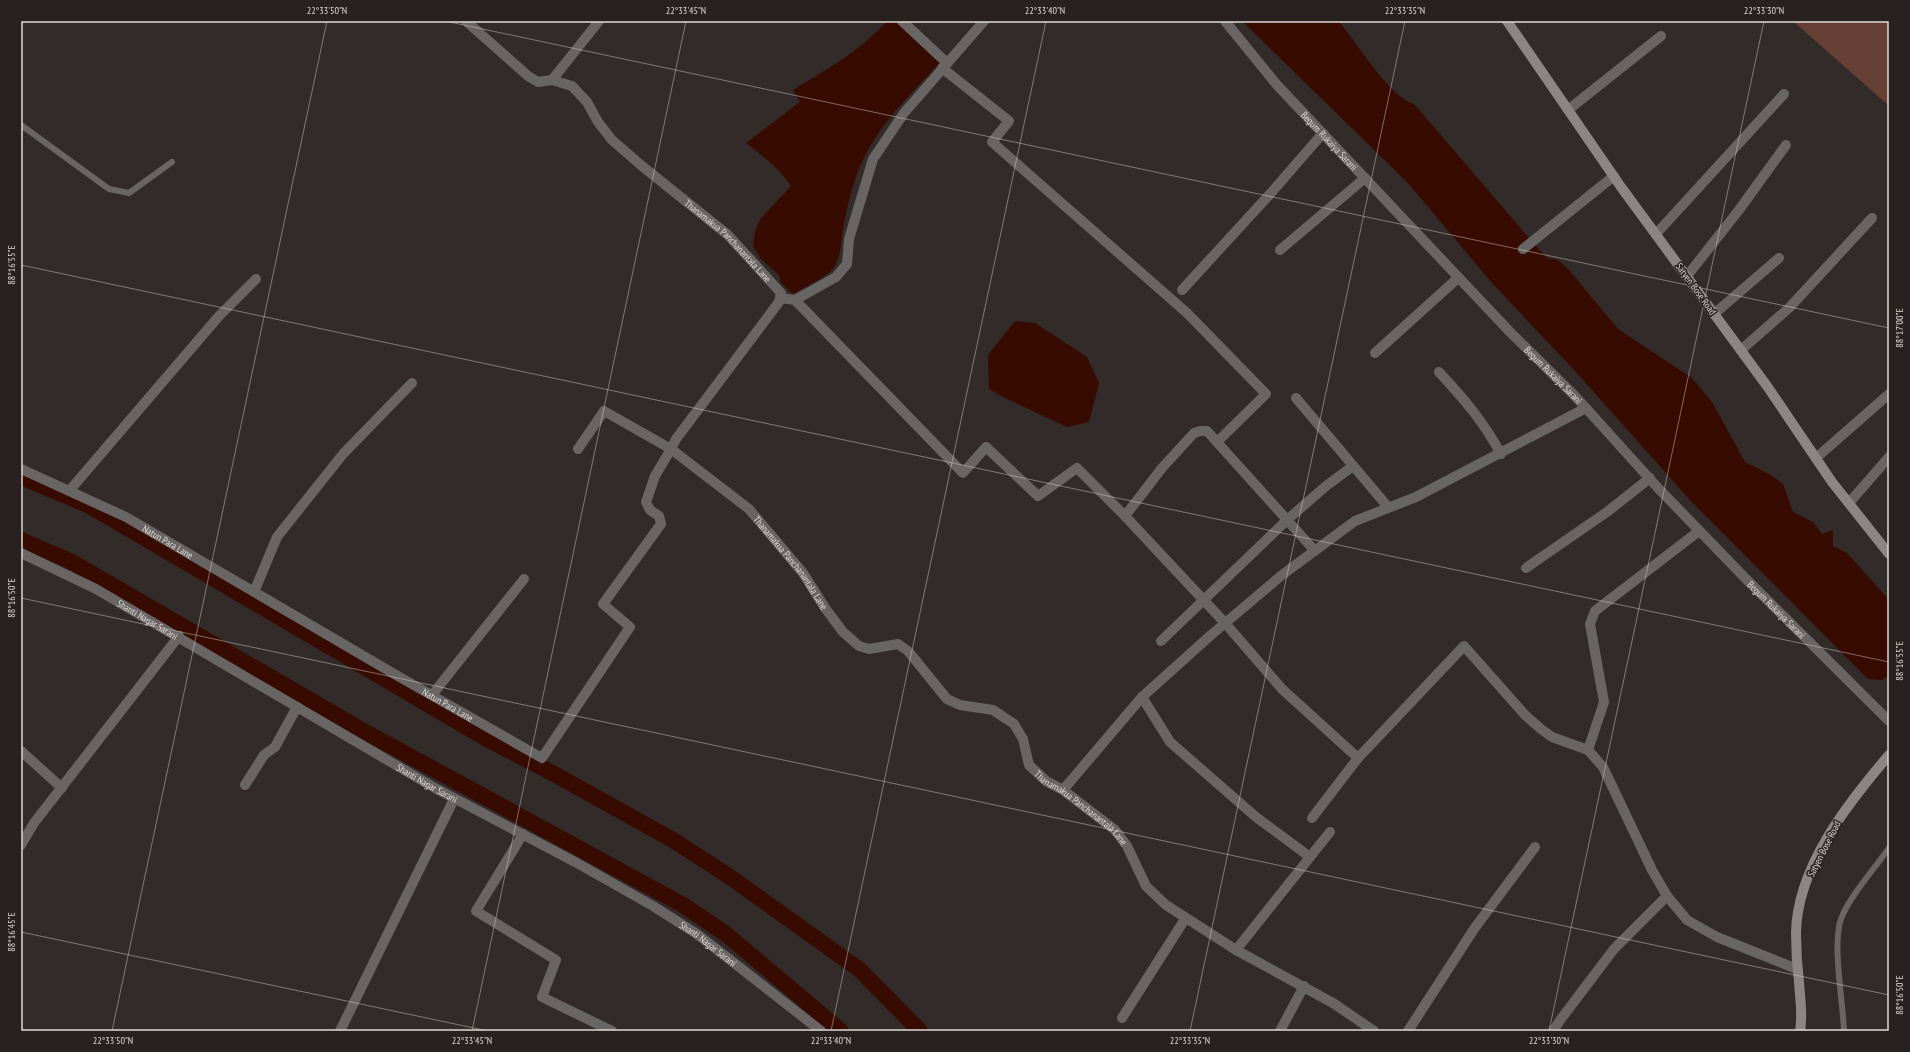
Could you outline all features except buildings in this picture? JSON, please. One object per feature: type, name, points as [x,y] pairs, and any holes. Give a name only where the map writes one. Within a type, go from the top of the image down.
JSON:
[{"type":"main road","name":"Satyen Bose Road","points":[[1508,21],[1614,176],[1741,350],[1816,458],[1889,554]]},
{"type":"main road","name":"Satyen Bose Road","points":[[1800,1031],[1800,1000],[1796,932],[1801,901],[1811,869],[1830,833],[1889,755]]},
{"type":"street","name":"Thanamakua Panchanantala Lane","points":[[466,21],[528,76],[538,82],[552,80],[572,86],[587,102],[598,122],[612,140],[728,235],[781,293],[780,298]]},
{"type":"street","points":[[552,80],[599,21]]},
{"type":"street","points":[[902,21],[945,66],[1009,121],[992,142],[1187,313],[1266,394],[1216,442]]},
{"type":"street","points":[[578,449],[604,411],[672,449],[676,438],[779,302],[780,298],[795,300],[836,277],[846,264],[849,239],[873,159],[904,113],[984,21]]},
{"type":"street","name":"Begum Rukaiya Sarani","points":[[1226,21],[1277,85],[1458,278],[1586,408],[1699,531],[1889,721]]},
{"type":"street","points":[[1568,110],[1661,36]]},
{"type":"street","points":[[1656,234],[1784,94]]},
{"type":"street","points":[[1182,290],[1271,193],[1322,133]]},
{"type":"street","points":[[1687,276],[1739,210],[1786,145]]},
{"type":"street","points":[[1523,249],[1614,176]]},
{"type":"street","points":[[1280,250],[1365,178]]},
{"type":"street","points":[[1741,350],[1790,308],[1872,218]]},
{"type":"street","points":[[1714,314],[1779,258]]},
{"type":"street","points":[[1375,353],[1458,278]]},
{"type":"street","points":[[70,490],[219,316],[256,279]]},
{"type":"street","points":[[795,300],[963,473],[986,446],[1038,496],[1077,468],[1125,516],[1204,600],[1282,689],[1358,758]]},
{"type":"street","points":[[1439,372],[1465,400],[1486,426],[1501,454]]},
{"type":"street","points":[[254,592],[277,537],[343,454],[412,383]]},
{"type":"street","points":[[1816,458],[1889,394]]},
{"type":"street","points":[[1296,398],[1388,507]]},
{"type":"street","points":[[1063,790],[1142,697],[1225,623],[1282,575],[1355,521],[1416,497],[1501,454],[1586,408]]},
{"type":"street","points":[[1125,516],[1162,468],[1194,433],[1207,431],[1315,551]]},
{"type":"street","name":"Thanamakua Panchanantala Lane","points":[[672,449],[749,508],[803,573],[825,608],[844,632],[859,646],[869,649],[898,644],[908,651],[948,699],[960,705],[993,710],[1014,724],[1023,739],[1029,765],[1046,781],[1063,790],[1115,830],[1127,846],[1146,886],[1166,905],[1236,950],[1333,1003],[1374,1031]]},
{"type":"street","name":"Natun Para Lane","points":[[21,469],[70,490],[126,517],[432,696],[542,758],[630,627],[603,604],[661,524],[659,516],[650,510],[646,502],[655,476],[672,449]]},
{"type":"street","points":[[1849,503],[1889,456]]},
{"type":"street","points":[[1161,641],[1287,520],[1326,486],[1353,466]]},
{"type":"street","points":[[1526,568],[1607,512],[1650,478]]},
{"type":"street","points":[[1588,750],[1604,702],[1590,624],[1595,611],[1699,531]]},
{"type":"street","name":"Shanti Nagar Sarani","points":[[21,553],[96,589],[179,636],[454,799],[523,834],[653,906],[691,930],[821,1031]]},
{"type":"street","points":[[432,696],[524,579]]},
{"type":"street","points":[[21,845],[34,823],[179,636]]},
{"type":"street","points":[[1312,818],[1358,758],[1464,646],[1541,730],[1552,737],[1588,750],[1603,767],[1652,870],[1667,896],[1687,920],[1717,937],[1797,969]]},
{"type":"street","points":[[1142,697],[1170,742],[1256,817],[1310,857]]},
{"type":"street","points":[[245,785],[264,755],[275,747],[297,707]]},
{"type":"street","points":[[21,751],[62,788]]},
{"type":"street","points":[[340,1031],[454,799]]},
{"type":"street","points":[[1236,950],[1330,832]]},
{"type":"street","points":[[523,834],[476,911],[556,960],[542,997],[612,1031]]},
{"type":"street","points":[[1408,1031],[1474,930],[1535,847]]},
{"type":"street","points":[[1554,1031],[1561,1019],[1614,949],[1667,896]]},
{"type":"street","points":[[1122,1018],[1186,919]]},
{"type":"street","points":[[1280,1031],[1304,986]]},
{"type":"lane","points":[[21,125],[109,189],[129,193],[172,162]]},
{"type":"lane","points":[[1844,1031],[1838,946],[1841,918],[1851,900],[1889,848]]},
{"type":"shaded area","points":[[887,21],[905,21],[945,57],[891,116],[865,156],[852,189],[844,223],[838,260],[832,270],[824,277],[793,294],[781,283],[779,275],[760,258],[753,246],[755,231],[761,218],[791,186],[776,168],[746,143],[800,102],[793,90],[854,51]]},
{"type":"shaded area","points":[[1242,21],[1338,21],[1383,80],[1404,99],[1415,105],[1547,258],[1558,260],[1569,270],[1618,329],[1692,378],[1712,402],[1745,462],[1769,474],[1783,484],[1793,512],[1813,522],[1822,534],[1833,530],[1833,546],[1847,553],[1889,600],[1889,676],[1882,680],[1868,679],[1689,499],[1575,371],[1492,283],[1408,183]]},
{"type":"shaded area","points":[[1793,21],[1889,21],[1889,106]]},
{"type":"shaded area","points":[[1015,321],[1035,323],[1087,357],[1099,383],[1089,422],[1067,427],[989,389],[988,355]]},
{"type":"waterway","points":[[21,477],[90,506],[487,739],[556,775],[673,840],[730,877],[860,970],[920,1031]]},
{"type":"waterway","points":[[21,540],[70,561],[360,729],[683,905],[726,934],[841,1031]]}]
